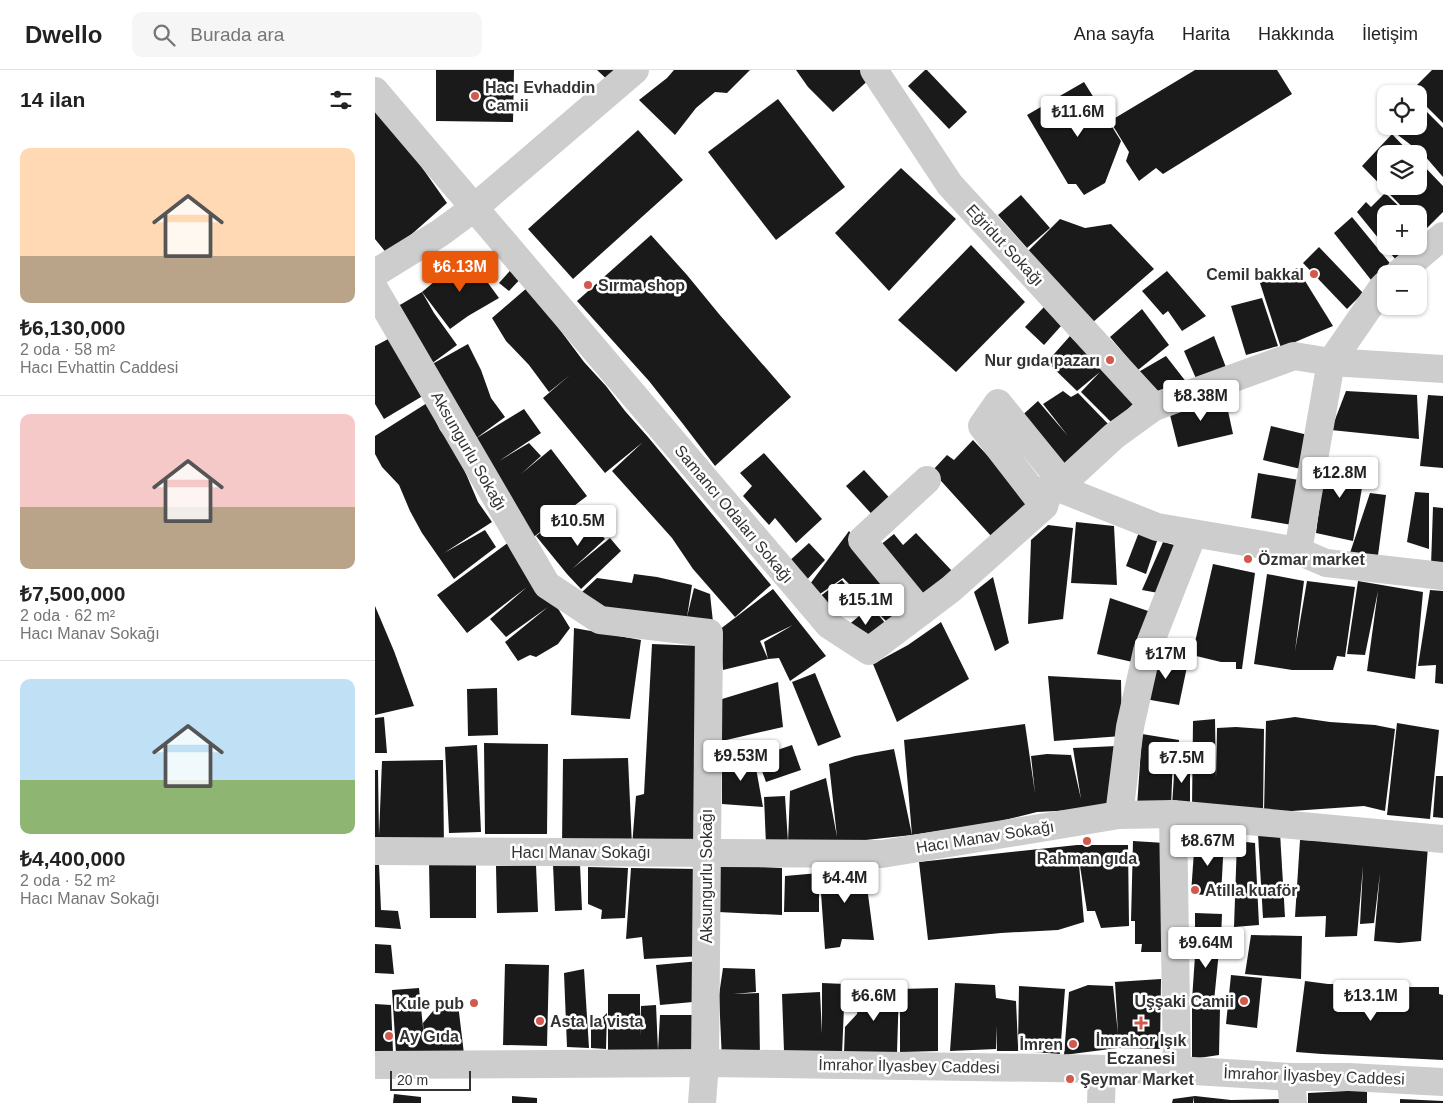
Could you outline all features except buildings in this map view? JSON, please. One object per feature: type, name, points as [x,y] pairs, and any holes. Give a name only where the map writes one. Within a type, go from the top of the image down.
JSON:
[{"type":"street","points":[[375,273],[440,233],[474,208],[635,70]]},
{"type":"street","name":"Eğridut Sokağı","points":[[874,70],[950,185],[1154,407]]},
{"type":"street","points":[[375,91],[474,208]]},
{"type":"street","name":"Samancı Odaları Sokağı","points":[[474,208],[829,625],[869,651],[951,589],[1053,491],[1114,436],[1154,407],[1294,356],[1331,362],[1443,369]]},
{"type":"street","points":[[1409,265],[1443,236]]},
{"type":"street","name":"Aksungurlu Sokağı","points":[[375,290],[547,584],[600,620],[709,633],[705,1063],[702,1103]]},
{"type":"street","points":[[1299,551],[1331,362],[1377,295]]},
{"type":"street","points":[[921,612],[862,540],[927,480]]},
{"type":"street","points":[[1053,491],[1157,527],[1299,551],[1326,563],[1443,576]]},
{"type":"street","points":[[1119,814],[1130,727],[1147,651],[1193,534]]},
{"type":"street","name":"Hacı Manav Sokağı","points":[[375,851],[882,854],[1119,814],[1173,814],[1443,839]]},
{"type":"street","points":[[1173,814],[1177,1070]]},
{"type":"street","name":"İmrahor İlyasbey Caddesi","points":[[375,1066],[705,1063],[1102,1068],[1177,1070],[1292,1090],[1349,1077],[1443,1082]]},
{"type":"street","points":[[1101,1103],[1102,1068]]},
{"type":"place","name":"Hacı Evhaddin Camii","points":[[475,96]]},
{"type":"place","name":"Cemil bakkal","points":[[1314,274]]},
{"type":"place","name":"Sırma shop","points":[[588,285]]},
{"type":"place","name":"Nur gıda pazarı","points":[[1110,360]]},
{"type":"place","name":"Özmar market","points":[[1248,559]]},
{"type":"place","name":"Rahman gıda","points":[[1087,841]]},
{"type":"place","name":"Atilla kuaför","points":[[1195,890]]},
{"type":"place","name":"Uşşaki Camii","points":[[1244,1001]]},
{"type":"place","name":"Kule pub","points":[[474,1003]]},
{"type":"place","name":"Asta la vista","points":[[540,1021]]},
{"type":"place","name":"İmrahor Işık Eczanesi","points":[[1141,1023]]},
{"type":"place","name":"Ay Gıda","points":[[389,1036]]},
{"type":"place","name":"İmren","points":[[1073,1044]]},
{"type":"place","name":"Şeymar Market","points":[[1070,1079]]}]
